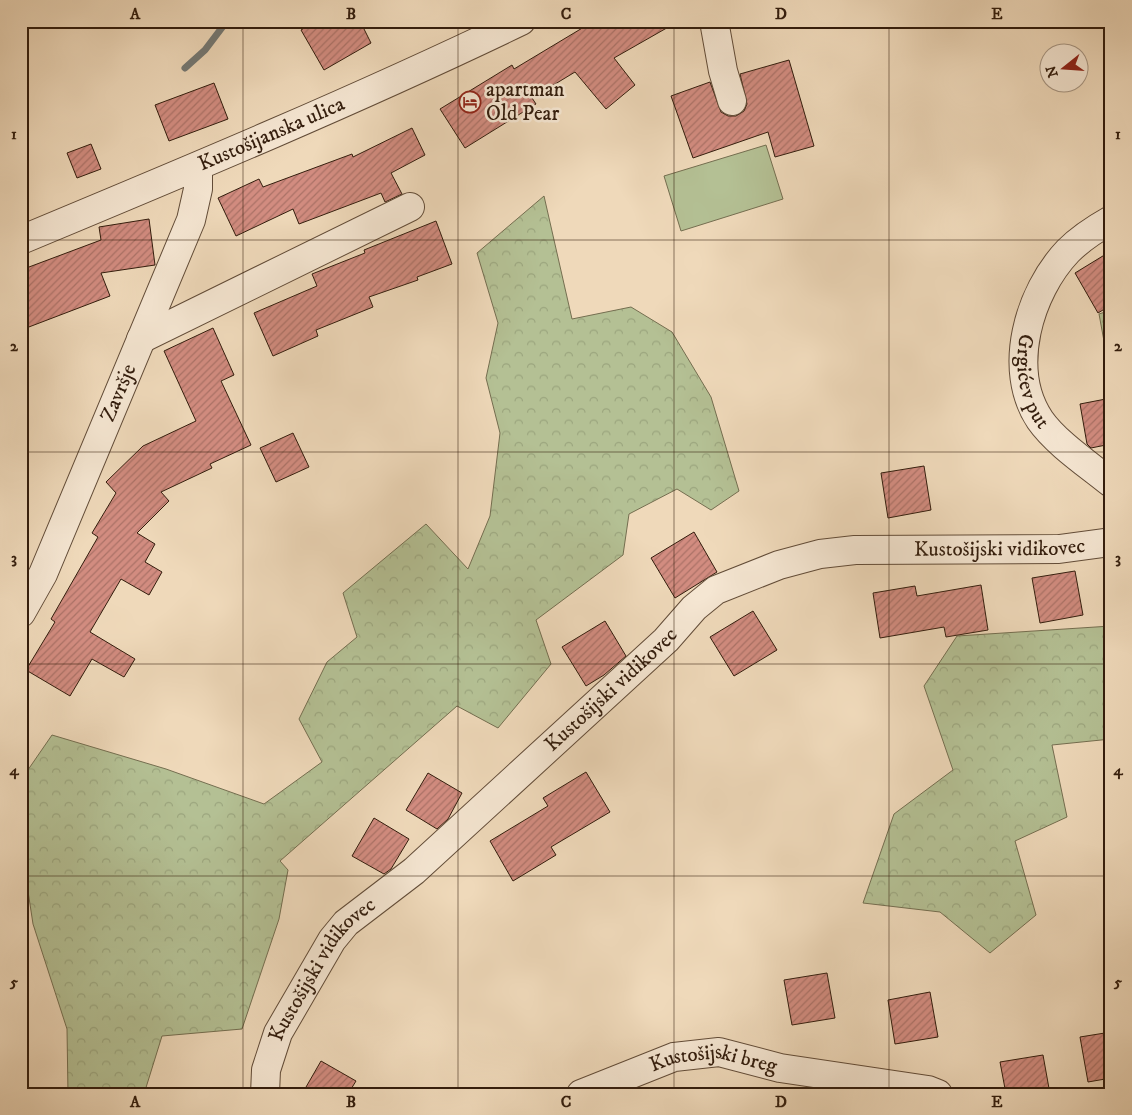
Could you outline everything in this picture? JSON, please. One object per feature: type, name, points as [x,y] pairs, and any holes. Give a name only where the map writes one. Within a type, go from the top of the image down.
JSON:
[{"type":"street","name":"Kustošijanska ulica","points":[[21,240],[198,166],[442,59],[520,21]]},
{"type":"street","points":[[714,21],[723,71],[732,101]]},
{"type":"street","name":"Završje","points":[[21,613],[43,574],[191,220],[198,189],[198,166]]},
{"type":"street","points":[[141,339],[410,207]]},
{"type":"street","name":"Grgićev put","points":[[1111,220],[1092,230],[1068,252],[1054,269],[1032,312],[1026,335],[1024,364],[1028,388],[1039,418],[1049,431],[1111,483]]},
{"type":"street","name":"Kustošijski vidikovec","points":[[265,1094],[266,1070],[278,1033],[332,940],[346,923],[414,872],[666,640],[694,608],[716,590],[779,565],[820,554],[856,550],[1060,549],[1111,542]]},
{"type":"street","name":"Kustošijski breg","points":[[581,1094],[674,1057],[718,1052],[780,1068],[928,1090],[938,1094]]},
{"type":"green space","points":[[766,145],[783,199],[681,231],[664,176]]},
{"type":"green space","points":[[544,196],[572,319],[631,307],[672,332],[711,397],[739,491],[711,510],[677,489],[629,514],[623,555],[536,620],[551,664],[498,728],[457,706],[280,861],[288,870],[279,919],[242,1029],[162,1036],[144,1094],[68,1094],[67,1029],[33,924],[21,845],[21,780],[52,735],[166,769],[264,804],[322,762],[299,719],[327,662],[357,637],[343,593],[426,524],[468,569],[490,516],[500,433],[486,378],[498,323],[477,253]]},
{"type":"green space","points":[[1111,310],[1111,353],[1106,352],[1099,314]]},
{"type":"green space","points":[[1111,626],[1111,739],[1052,745],[1067,817],[1015,841],[1036,915],[990,953],[940,912],[863,903],[894,814],[953,770],[924,686],[957,636]]},
{"type":"building","points":[[316,21],[360,21],[371,43],[324,70],[301,30]]},
{"type":"building","points":[[594,21],[679,21],[614,58],[635,85],[606,109],[575,72],[532,98],[536,104],[465,148],[440,109],[512,65],[514,69]]},
{"type":"building","points":[[789,60],[814,146],[775,157],[768,132],[693,158],[671,96],[710,82],[721,112],[728,116],[736,116],[744,111],[747,104],[740,74]]},
{"type":"building","points":[[214,83],[228,119],[169,141],[155,105]]},
{"type":"building","points":[[412,128],[425,155],[391,173],[402,194],[385,202],[381,193],[299,224],[293,209],[236,236],[218,198],[259,179],[263,187],[352,154],[353,157]]},
{"type":"building","points":[[91,144],[101,169],[77,178],[67,153]]},
{"type":"building","points":[[149,219],[155,265],[101,273],[110,296],[21,330],[21,270],[101,240],[99,227]]},
{"type":"building","points":[[436,221],[452,264],[417,277],[418,280],[369,297],[373,307],[316,330],[318,336],[273,356],[254,313],[317,286],[312,274],[365,253],[364,250]]},
{"type":"building","points":[[1111,251],[1111,305],[1098,313],[1075,273]]},
{"type":"building","points":[[213,328],[234,375],[221,381],[251,445],[210,464],[212,468],[161,492],[169,501],[137,533],[155,544],[145,562],[162,572],[149,595],[121,579],[90,632],[135,659],[124,677],[92,659],[70,696],[26,670],[55,622],[51,619],[98,537],[92,533],[116,493],[106,482],[143,446],[196,421],[164,351]]},
{"type":"building","points":[[1111,398],[1111,444],[1091,448],[1087,444],[1080,404]]},
{"type":"building","points":[[293,433],[309,467],[276,482],[260,448]]},
{"type":"building","points":[[924,466],[931,510],[888,518],[881,473]]},
{"type":"building","points":[[694,532],[717,572],[675,598],[651,558]]},
{"type":"building","points":[[1075,571],[1083,615],[1040,623],[1032,578]]},
{"type":"building","points":[[981,585],[988,630],[946,637],[944,627],[880,638],[873,593],[915,586],[917,596]]},
{"type":"building","points":[[753,611],[777,650],[734,676],[710,637]]},
{"type":"building","points":[[605,621],[626,656],[604,675],[586,686],[562,647]]},
{"type":"building","points":[[586,772],[610,812],[551,847],[556,855],[513,881],[490,841],[548,806],[543,798]]},
{"type":"building","points":[[428,773],[462,793],[448,819],[437,829],[406,810]]},
{"type":"building","points":[[374,818],[409,839],[391,869],[384,874],[352,856]]},
{"type":"building","points":[[827,973],[835,1018],[792,1025],[784,980]]},
{"type":"building","points":[[930,992],[938,1037],[895,1044],[888,1000]]},
{"type":"building","points":[[1111,1032],[1111,1078],[1088,1082],[1080,1037]]},
{"type":"building","points":[[1043,1055],[1050,1094],[1006,1094],[1000,1062]]},
{"type":"building","points":[[321,1061],[356,1081],[348,1094],[302,1094]]},
{"type":"waterway","points":[[185,68],[205,50],[227,21]]},
{"type":"place","name":"apartman Old Pear","points":[[470,102]]}]
